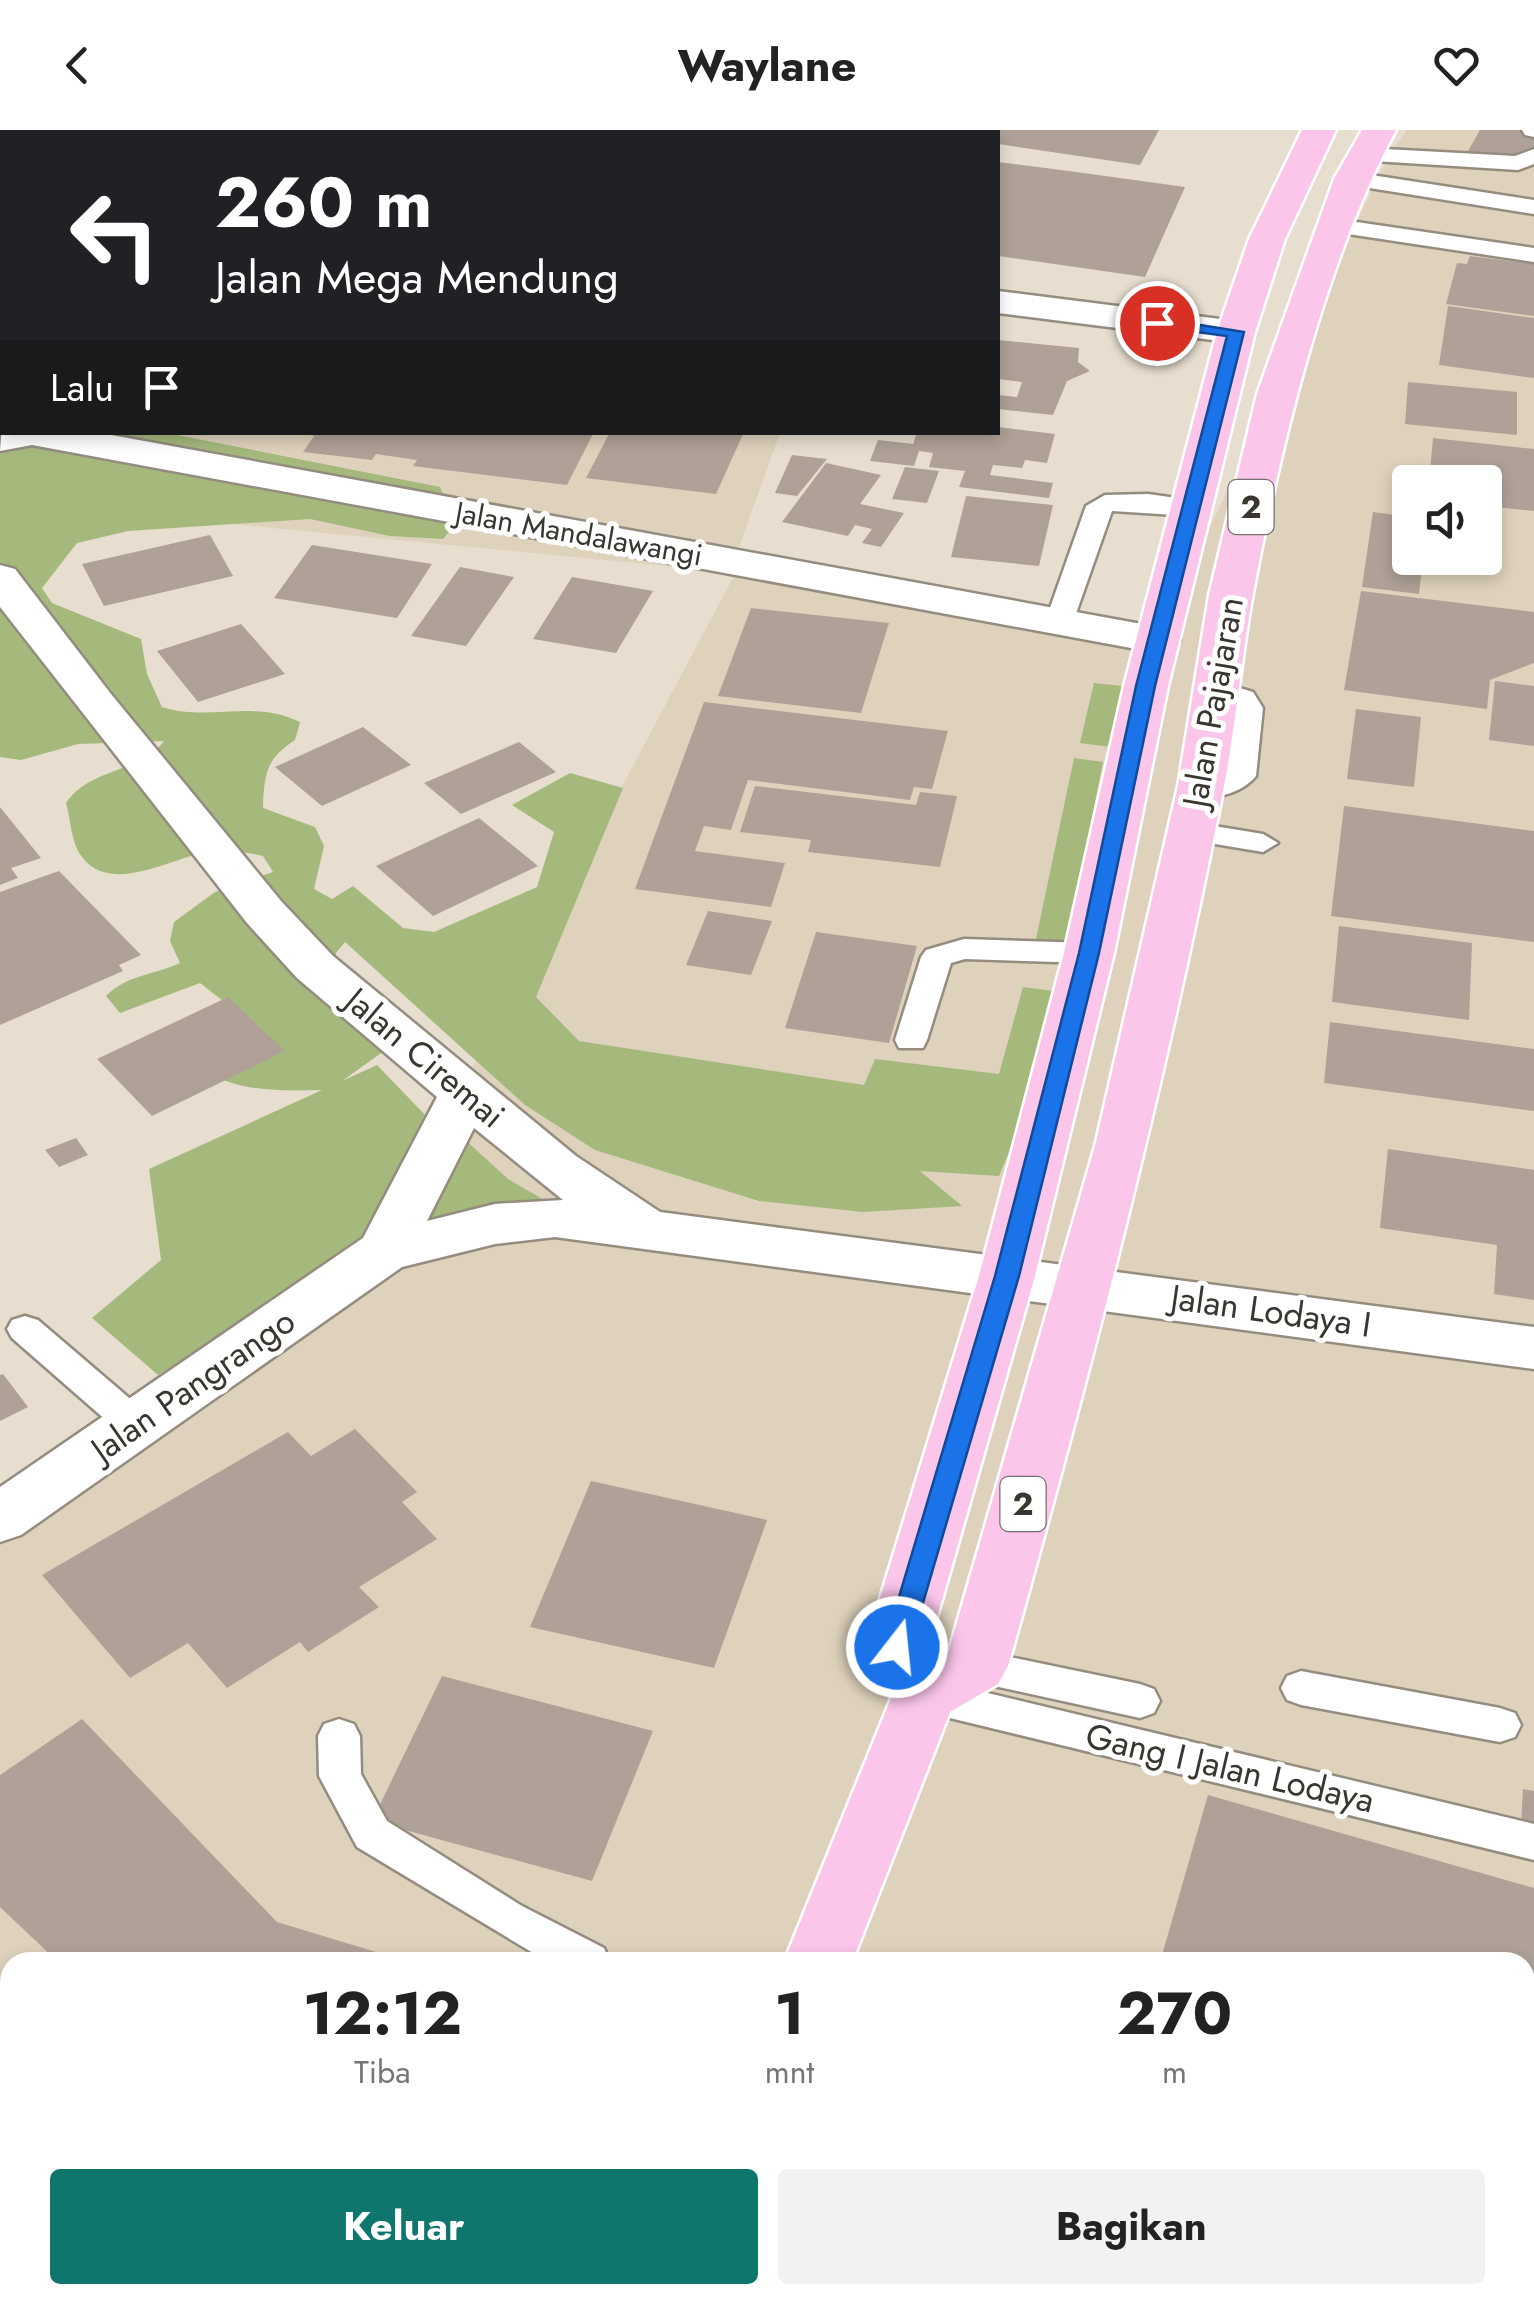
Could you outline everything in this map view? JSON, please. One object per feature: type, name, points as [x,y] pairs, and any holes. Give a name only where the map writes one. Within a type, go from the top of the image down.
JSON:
[{"type":"highway","name":"Jalan Pajajaran","points":[[950,1680],[897,1647],[1007,1276],[1089,953],[1158,640],[1236,332],[1268,239],[1319,130]]},
{"type":"highway","name":"Jalan Pajajaran","points":[[1086,1286],[1122,1146],[1201,786],[1231,595],[1277,394],[1365,155]]},
{"type":"highway","name":"2","points":[[823,1952],[950,1680],[1086,1286]]},
{"type":"street","points":[[1000,302],[1236,332]]},
{"type":"street","name":"Jalan Mandalawangi","points":[[43,435],[1158,640]]},
{"type":"street","name":"Jalan Ciremai","points":[[0,578],[95,704],[264,912],[315,967],[558,1170],[646,1228],[1007,1276]]},
{"type":"street","name":"Jalan Pangrango","points":[[384,1251],[466,1092]]},
{"type":"street","name":"Jalan Pangrango","points":[[0,1518],[384,1251],[495,1224],[555,1218],[646,1228]]},
{"type":"street","name":"Jalan Lodaya I","points":[[1007,1276],[1534,1348]]},
{"type":"lane","points":[[1365,155],[1500,163],[1518,163],[1534,156]]},
{"type":"lane","points":[[1365,155],[1410,188],[1534,207]]},
{"type":"lane","points":[[1393,234],[1410,188]]},
{"type":"lane","points":[[1336,226],[1534,255]]},
{"type":"lane","points":[[1058,622],[1095,512],[1105,503],[1148,502],[1191,508]]},
{"type":"lane","points":[[1190,832],[1263,843]]},
{"type":"lane","points":[[911,1040],[937,957],[964,949],[1089,953]]},
{"type":"lane","points":[[25,1329],[136,1425]]},
{"type":"lane","points":[[950,1680],[1140,1701]]},
{"type":"lane","name":"Gang I Jalan Lodaya","points":[[950,1680],[1534,1842]]},
{"type":"lane","points":[[1301,1688],[1500,1724]]},
{"type":"lane","points":[[339,1736],[340,1776],[372,1834],[507,1919],[569,1952]]},
{"type":"shaded area","points":[[1407,130],[1534,130],[1534,1952],[0,1952],[0,1512],[363,1273],[734,576],[1163,625],[1389,155]]},
{"type":"shaded area","points":[[0,435],[779,435],[730,572],[86,510],[0,530]]},
{"type":"green space","points":[[57,435],[177,435],[440,487],[455,524],[443,539],[390,536],[310,519],[128,531],[77,543],[42,588],[52,603],[141,639],[147,674],[162,707],[197,712],[266,712],[300,722],[295,740],[268,768],[263,808],[315,827],[324,846],[314,889],[332,899],[353,886],[403,928],[434,932],[537,887],[554,832],[512,805],[570,773],[623,788],[536,997],[579,1041],[864,1085],[875,1059],[999,1074],[1023,987],[1076,994],[999,1176],[920,1171],[962,1206],[863,1212],[759,1201],[595,1150],[525,1105],[345,942],[336,953],[333,976],[394,1044],[342,1081],[377,1065],[429,1119],[361,1254],[158,1375],[92,1318],[161,1260],[149,1169],[322,1090],[249,1087],[207,1073],[240,1014],[200,983],[120,1013],[106,996],[132,979],[180,963],[170,941],[174,922],[215,892],[273,872],[263,856],[229,851],[193,855],[121,874],[104,872],[89,864],[75,844],[66,803],[88,783],[142,759],[164,741],[78,744],[21,760],[0,757],[0,450]]},
{"type":"green space","points":[[1094,683],[1123,686],[1110,747],[1080,743]]},
{"type":"green space","points":[[1074,758],[1103,762],[1067,943],[1036,939]]},
{"type":"green space","points":[[461,1136],[508,1179],[565,1212],[409,1229]]},
{"type":"building","points":[[1000,130],[1159,130],[1140,165],[1000,144]]},
{"type":"building","points":[[1480,130],[1534,130],[1534,165],[1467,153]]},
{"type":"building","points":[[1000,162],[1185,187],[1145,277],[1000,256]]},
{"type":"building","points":[[1470,256],[1534,264],[1534,316],[1446,304],[1457,263],[1467,264]]},
{"type":"building","points":[[1448,306],[1534,318],[1534,378],[1439,365]]},
{"type":"building","points":[[1000,340],[1079,348],[1078,362],[1090,371],[1067,381],[1053,415],[1000,409],[1000,395],[1017,397],[1022,382],[1000,379]]},
{"type":"building","points":[[1408,382],[1517,392],[1517,435],[1405,424]]},
{"type":"building","points":[[1000,427],[1055,434],[1047,463],[1025,460],[1022,468],[993,465],[990,475],[1053,483],[1049,498],[959,487],[965,471],[929,467],[933,453],[919,451],[914,466],[870,461],[878,440],[913,444],[916,435],[1000,435]]},
{"type":"building","points":[[592,435],[567,485],[413,466],[417,460],[376,454],[372,460],[303,452],[314,436]]},
{"type":"building","points":[[608,435],[743,435],[716,494],[586,478]]},
{"type":"building","points":[[1433,438],[1534,449],[1534,511],[1502,508],[1502,465],[1431,465]]},
{"type":"building","points":[[792,455],[827,459],[797,496],[775,493]]},
{"type":"building","points":[[826,463],[881,475],[860,504],[904,513],[881,547],[862,543],[872,529],[855,525],[848,536],[782,522]]},
{"type":"building","points":[[905,467],[939,471],[927,503],[892,499]]},
{"type":"building","points":[[966,496],[1053,505],[1039,566],[951,557]]},
{"type":"building","points":[[1373,512],[1392,515],[1392,575],[1421,575],[1419,594],[1362,587]]},
{"type":"building","points":[[210,535],[233,576],[104,606],[82,564]]},
{"type":"building","points":[[312,545],[432,564],[397,618],[274,598]]},
{"type":"building","points":[[460,567],[514,577],[466,646],[411,636]]},
{"type":"building","points":[[572,577],[653,591],[616,653],[533,639]]},
{"type":"building","points":[[1361,591],[1534,612],[1534,663],[1490,680],[1487,709],[1344,690]]},
{"type":"building","points":[[751,608],[889,623],[861,713],[718,696]]},
{"type":"building","points":[[241,624],[285,674],[198,702],[157,651]]},
{"type":"building","points":[[1495,681],[1534,686],[1534,746],[1489,740]]},
{"type":"building","points":[[704,702],[948,731],[932,789],[914,787],[910,800],[748,780],[731,830],[704,826],[695,851],[785,863],[771,907],[635,889]]},
{"type":"building","points":[[1356,709],[1421,717],[1414,787],[1347,779]]},
{"type":"building","points":[[363,727],[411,765],[322,806],[275,767]]},
{"type":"building","points":[[519,742],[556,772],[461,814],[424,783]]},
{"type":"building","points":[[755,786],[916,805],[920,792],[957,796],[940,867],[808,852],[811,840],[740,832]]},
{"type":"building","points":[[1344,806],[1534,831],[1534,942],[1331,916]]},
{"type":"building","points":[[0,807],[41,858],[11,868],[18,878],[0,885]]},
{"type":"building","points":[[479,818],[538,866],[433,916],[376,866]]},
{"type":"building","points":[[59,871],[141,955],[119,965],[123,971],[0,1025],[0,892]]},
{"type":"building","points":[[708,911],[772,921],[751,975],[686,965]]},
{"type":"building","points":[[1339,926],[1472,943],[1469,1020],[1332,1002]]},
{"type":"building","points":[[816,932],[917,946],[889,1043],[785,1028]]},
{"type":"building","points":[[228,997],[285,1051],[152,1116],[97,1059]]},
{"type":"building","points":[[1330,1022],[1534,1049],[1534,1111],[1324,1083]]},
{"type":"building","points":[[76,1138],[88,1155],[59,1167],[45,1150]]},
{"type":"building","points":[[1388,1149],[1534,1170],[1534,1300],[1494,1294],[1497,1245],[1380,1228]]},
{"type":"building","points":[[0,1375],[28,1407],[0,1421]]},
{"type":"building","points":[[355,1429],[417,1492],[402,1502],[437,1539],[359,1587],[379,1607],[308,1652],[300,1642],[227,1688],[188,1643],[130,1678],[42,1575],[288,1432],[311,1456]]},
{"type":"building","points":[[591,1481],[767,1520],[714,1668],[530,1627]]},
{"type":"building","points":[[442,1676],[653,1731],[592,1881],[372,1821]]},
{"type":"building","points":[[82,1719],[277,1922],[376,1952],[47,1952],[0,1907],[0,1775]]},
{"type":"building","points":[[1523,1789],[1534,1791],[1534,1829],[1521,1826]]},
{"type":"building","points":[[1208,1795],[1534,1888],[1534,1952],[1163,1952]]},
{"type":"route","points":[[897,1647],[1007,1276],[1089,953],[1146,686],[1236,332],[1157,323]]}]
